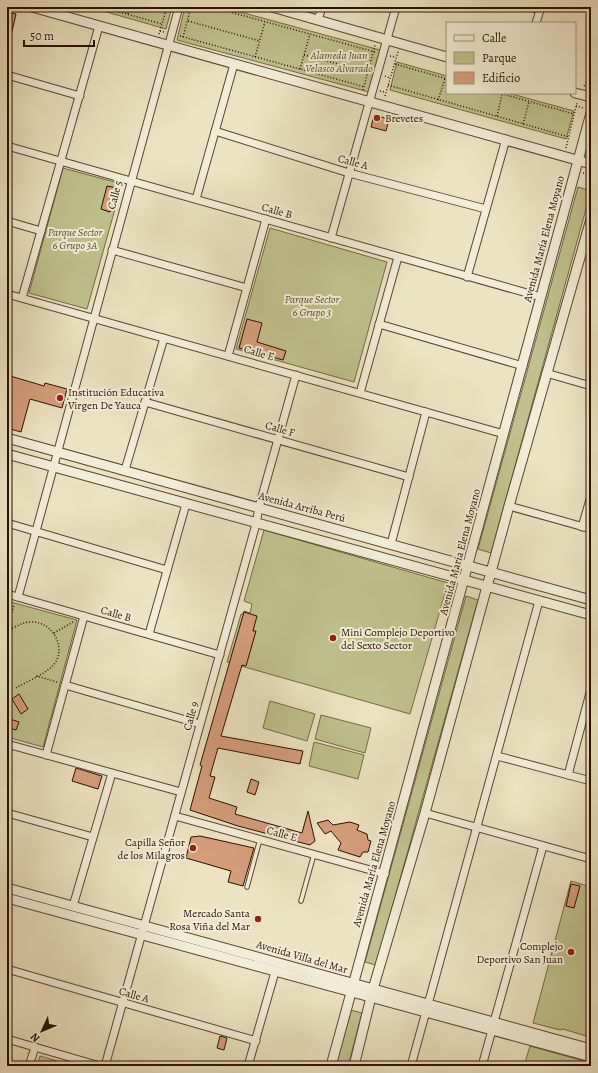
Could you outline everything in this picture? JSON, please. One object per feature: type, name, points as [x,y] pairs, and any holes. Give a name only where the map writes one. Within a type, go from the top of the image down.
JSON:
[{"type":"street","points":[[32,7],[234,64],[371,100],[591,164]]},
{"type":"street","name":"Calle 5","points":[[17,597],[36,532],[178,7]]},
{"type":"street","points":[[272,7],[446,56]]},
{"type":"street","points":[[318,20],[322,7]]},
{"type":"street","points":[[331,238],[388,40],[396,7]]},
{"type":"street","points":[[530,7],[540,9],[536,22]]},
{"type":"street","points":[[22,298],[99,26]]},
{"type":"street","points":[[196,199],[234,64]]},
{"type":"street","points":[[7,75],[80,96]]},
{"type":"street","points":[[577,93],[591,97]]},
{"type":"street","name":"Avenida María Elena Moyano","points":[[331,1066],[385,874],[591,113]]},
{"type":"street","name":"Calle A","points":[[215,131],[349,173],[486,209]]},
{"type":"street","points":[[467,277],[506,139]]},
{"type":"street","name":"Calle B","points":[[7,146],[541,297]]},
{"type":"street","points":[[354,1066],[372,993],[425,813],[546,373],[589,238],[591,219]]},
{"type":"street","points":[[228,356],[266,220]]},
{"type":"street","points":[[7,221],[41,230]]},
{"type":"street","points":[[112,250],[247,288]]},
{"type":"street","points":[[360,393],[398,257]]},
{"type":"street","name":"Calle E","points":[[7,294],[504,434]]},
{"type":"street","points":[[379,324],[523,366]]},
{"type":"street","points":[[125,470],[164,338]]},
{"type":"street","points":[[546,373],[591,386]]},
{"type":"street","name":"Calle 9","points":[[105,1066],[220,655],[296,375]]},
{"type":"street","name":"Calle F","points":[[145,402],[409,477]]},
{"type":"street","points":[[391,544],[426,412]]},
{"type":"street","name":"Avenida Arriba Perú","points":[[7,438],[55,459],[186,504],[591,615]]},
{"type":"street","name":"Avenida Arriba Perú","points":[[7,454],[55,459],[125,470],[591,600]]},
{"type":"street","points":[[582,527],[591,496]]},
{"type":"street","points":[[149,634],[186,504]]},
{"type":"street","points":[[509,506],[591,530]]},
{"type":"street","points":[[7,523],[167,570]]},
{"type":"street","name":"Calle B","points":[[7,594],[220,655]]},
{"type":"street","points":[[411,1066],[540,600]]},
{"type":"street","points":[[46,755],[84,616]]},
{"type":"street","points":[[66,685],[200,724]]},
{"type":"street","points":[[568,775],[590,693]]},
{"type":"street","points":[[7,744],[181,792]]},
{"type":"street","points":[[497,756],[591,781]]},
{"type":"street","points":[[73,906],[112,773]]},
{"type":"street","points":[[7,813],[93,837]]},
{"type":"street","points":[[425,813],[591,859]]},
{"type":"street","name":"Calle E","points":[[174,816],[385,874]]},
{"type":"street","points":[[482,1066],[543,846]]},
{"type":"street","name":"Avenida Villa del Mar","points":[[7,888],[73,906],[276,972],[352,988]]},
{"type":"street","name":"Avenida Villa del Mar","points":[[7,898],[143,930],[493,1026],[591,1049]]},
{"type":"street","name":"Calle A","points":[[7,969],[256,1042]]},
{"type":"street","points":[[248,1066],[276,972]]},
{"type":"street","name":"Avenida Villa del Mar","points":[[493,1026],[591,1057]]},
{"type":"street","points":[[7,1039],[100,1066]]},
{"type":"street","points":[[29,1066],[34,1047]]},
{"type":"lane","points":[[247,887],[260,839]]},
{"type":"lane","points":[[301,901],[314,854]]},
{"type":"path","points":[[102,7],[162,24]]},
{"type":"path","points":[[128,14],[130,7]]},
{"type":"path","points":[[157,42],[167,7]]},
{"type":"path","points":[[180,49],[191,7]]},
{"type":"path","points":[[212,7],[396,57]]},
{"type":"path","points":[[188,21],[260,41]]},
{"type":"path","points":[[255,57],[265,21]]},
{"type":"path","points":[[160,31],[386,92]]},
{"type":"path","points":[[300,69],[310,34]]},
{"type":"path","points":[[361,98],[377,37]]},
{"type":"path","points":[[383,104],[400,43]]},
{"type":"path","points":[[304,54],[390,78]]},
{"type":"path","points":[[394,64],[446,78],[438,100]]},
{"type":"path","points":[[388,85],[568,137]]},
{"type":"path","points":[[564,156],[574,114],[577,93]]},
{"type":"path","points":[[497,116],[503,94],[574,114]]},
{"type":"path","points":[[523,124],[529,102]]},
{"type":"path","points":[[7,631],[17,597]]},
{"type":"path","points":[[14,605],[21,607]]},
{"type":"path","points":[[67,619],[75,621]]},
{"type":"path","points":[[54,633],[75,621]]},
{"type":"path","points":[[73,629],[75,621]]},
{"type":"path","points":[[7,631],[23,623],[33,622],[46,626],[54,633],[59,650],[57,659],[52,666],[16,688]]},
{"type":"path","points":[[36,676],[66,685]]},
{"type":"green space","points":[[89,7],[172,7],[166,29]]},
{"type":"green space","name":"Alameda Juan Velasco Alvarado","points":[[185,7],[222,7],[380,50],[369,92],[177,40]]},
{"type":"green space","name":"Alameda Juan Velasco Alvarado","points":[[397,62],[446,76],[446,94],[512,94],[574,111],[566,139],[390,90]]},
{"type":"green space","name":"Parque Sector 6 Grupo 3A","points":[[63,168],[122,184],[87,309],[29,293]]},
{"type":"green space","points":[[578,187],[591,191],[491,553],[478,549]]},
{"type":"green space","name":"Parque Sector 6 Grupo 3","points":[[270,228],[387,262],[354,382],[236,349]]},
{"type":"green space","name":"Mini Complejo Deportivo del Sexto Sector","points":[[264,530],[448,583],[410,714],[227,662],[241,614],[243,614],[244,611],[250,613],[252,604],[244,601]]},
{"type":"green space","points":[[466,596],[478,600],[376,965],[365,962]]},
{"type":"green space","points":[[7,601],[77,620],[43,747],[7,737]]},
{"type":"green space","points":[[270,701],[315,714],[307,741],[263,728]]},
{"type":"green space","points":[[321,715],[371,728],[365,753],[315,739]]},
{"type":"green space","points":[[314,742],[364,755],[358,779],[309,766]]},
{"type":"green space","name":"Complejo Deportivo San Juan","points":[[571,881],[591,887],[591,1018],[586,1036],[563,1029],[560,1030],[533,1023]]},
{"type":"green space","points":[[351,1010],[362,1013],[348,1066],[336,1066]]},
{"type":"green space","points":[[530,1046],[591,1063],[591,1066],[524,1066]]},
{"type":"green space","points":[[40,1056],[74,1066],[37,1066]]},
{"type":"building","points":[[7,12],[16,14],[10,40],[7,40]]},
{"type":"building","points":[[374,115],[389,119],[386,131],[371,127]]},
{"type":"building","points":[[107,186],[117,188],[110,212],[101,209]]},
{"type":"building","points":[[247,319],[262,323],[257,342],[286,351],[283,360],[239,348]]},
{"type":"building","points":[[7,375],[44,386],[45,383],[67,389],[62,408],[30,399],[21,432],[7,428]]},
{"type":"building","points":[[244,612],[257,616],[253,631],[256,631],[246,666],[242,665],[221,736],[303,751],[300,764],[218,748],[210,776],[215,777],[209,798],[237,807],[235,814],[302,833],[308,811],[315,841],[310,845],[238,826],[190,810],[202,766],[200,765]]},
{"type":"building","points":[[19,694],[28,709],[21,714],[12,699]]},
{"type":"building","points":[[7,718],[19,722],[16,730],[7,727]]},
{"type":"building","points":[[76,768],[102,776],[98,789],[72,781]]},
{"type":"building","points":[[251,779],[259,782],[255,795],[247,792]]},
{"type":"building","points":[[328,820],[333,825],[350,822],[359,825],[357,830],[367,834],[368,840],[371,841],[368,852],[363,852],[360,857],[338,850],[341,843],[331,831],[325,834],[317,823]]},
{"type":"building","points":[[200,836],[254,848],[243,886],[228,882],[231,871],[186,858],[191,837]]},
{"type":"building","points":[[571,884],[580,886],[574,908],[566,906]]},
{"type":"building","points":[[220,1036],[227,1038],[224,1050],[217,1048]]},
{"type":"place","name":"Brevetes","points":[[377,118]]},
{"type":"place","name":"Institución Educativa Virgen De Yauca","points":[[60,398]]},
{"type":"place","name":"Mini Complejo Deportivo del Sexto Sector","points":[[333,638]]},
{"type":"place","name":"Capilla Señor de los Milagros","points":[[193,848]]},
{"type":"place","name":"Mercado Santa Rosa Viña del Mar","points":[[258,919]]},
{"type":"place","name":"Complejo Deportivo San Juan","points":[[571,952]]}]
